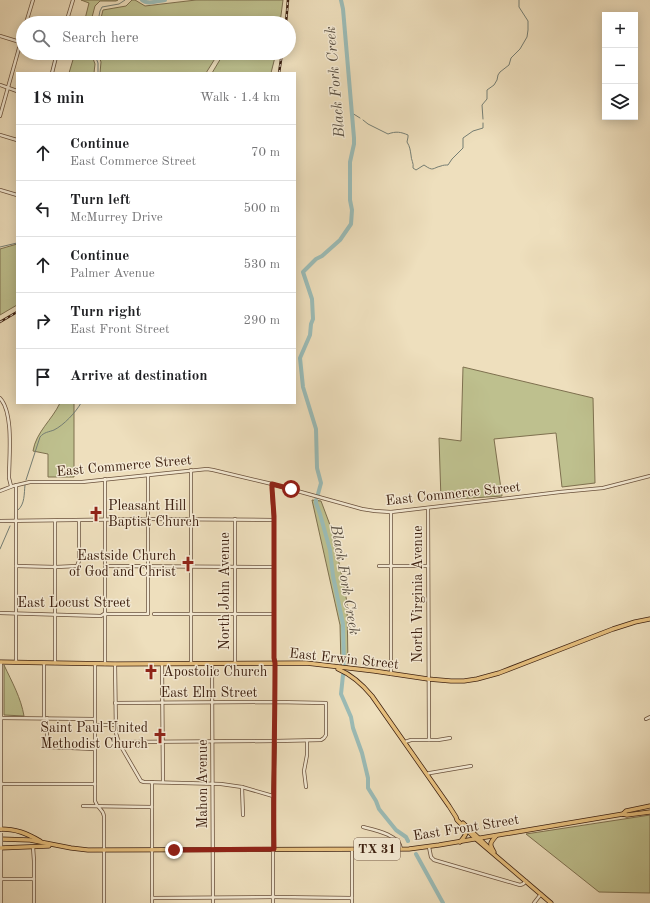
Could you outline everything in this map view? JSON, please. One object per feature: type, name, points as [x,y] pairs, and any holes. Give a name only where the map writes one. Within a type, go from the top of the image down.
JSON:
[{"type":"main road","name":"East Erwin Street","points":[[0,662],[95,664],[306,663],[428,679],[464,681],[505,671],[613,629],[634,622],[650,619]]},
{"type":"main road","points":[[331,666],[354,678],[372,696],[464,828],[551,903]]},
{"type":"main road","points":[[354,678],[353,674],[357,670]]},
{"type":"main road","name":"East Front Street","points":[[622,814],[626,811],[650,806]]},
{"type":"main road","name":"East Front Street","points":[[0,839],[42,842],[76,849],[104,850],[401,849],[429,847],[622,814],[627,815],[650,812]]},
{"type":"main road","points":[[456,817],[473,833],[477,839],[494,852]]},
{"type":"main road","points":[[460,842],[466,835],[464,828]]},
{"type":"main road","points":[[1,830],[11,829],[18,831],[32,836],[42,842]]},
{"type":"main road","points":[[496,835],[491,842],[490,847],[500,860]]},
{"type":"main road","points":[[0,847],[41,845],[59,846]]},
{"type":"street","points":[[28,16],[33,0]]},
{"type":"street","points":[[68,16],[73,0]]},
{"type":"street","points":[[0,36],[16,40]]},
{"type":"street","points":[[0,116],[17,60]]},
{"type":"street","points":[[52,72],[56,60]]},
{"type":"street","points":[[0,86],[16,90]]},
{"type":"street","points":[[0,135],[16,140]]},
{"type":"street","points":[[0,190],[16,195]]},
{"type":"street","points":[[0,398],[6,406],[9,424],[11,486]]},
{"type":"street","name":"East Commerce Street","points":[[0,491],[11,486],[30,482],[76,482],[203,469],[272,484],[358,508],[391,512],[555,492],[603,488],[650,476]]},
{"type":"street","points":[[191,470],[191,664]]},
{"type":"street","points":[[148,475],[148,566]]},
{"type":"street","points":[[105,479],[105,664]]},
{"type":"street","points":[[272,484],[274,520],[273,614],[275,663],[273,903]]},
{"type":"street","points":[[16,485],[16,663]]},
{"type":"street","name":"North Virginia Avenue","points":[[428,508],[429,740]]},
{"type":"street","points":[[391,512],[391,674]]},
{"type":"street","name":"North John Avenue","points":[[235,519],[235,664]]},
{"type":"street","points":[[0,520],[274,520]]},
{"type":"street","points":[[55,521],[55,663]]},
{"type":"street","points":[[16,566],[77,566],[79,561],[79,521]]},
{"type":"street","points":[[105,566],[274,567]]},
{"type":"street","name":"East Locust Street","points":[[0,613],[101,616],[104,614],[148,614],[148,566]]},
{"type":"street","points":[[379,566],[428,566]]},
{"type":"street","points":[[154,614],[273,614]]},
{"type":"street","points":[[0,662],[1,903]]},
{"type":"street","points":[[44,663],[47,747],[95,749]]},
{"type":"street","points":[[95,664],[95,784],[96,802],[104,814],[104,903]]},
{"type":"street","points":[[115,664],[116,732],[119,743],[141,781],[213,784],[242,787],[273,796]]},
{"type":"street","points":[[162,664],[163,782]]},
{"type":"street","name":"Mahon Avenue","points":[[212,664],[213,903]]},
{"type":"street","name":"East Elm Street","points":[[115,703],[326,703],[326,735],[322,740],[307,741]]},
{"type":"street","points":[[646,719],[650,717]]},
{"type":"street","points":[[0,718],[96,719]]},
{"type":"street","points":[[95,725],[115,725]]},
{"type":"street","points":[[404,743],[411,740],[450,738]]},
{"type":"street","points":[[119,743],[162,741],[307,741],[307,755],[304,772],[306,787]]},
{"type":"street","points":[[426,775],[471,766]]},
{"type":"street","points":[[152,782],[152,903]]},
{"type":"street","points":[[1,784],[95,784]]},
{"type":"street","points":[[242,787],[243,815]]},
{"type":"street","points":[[83,806],[152,807]]},
{"type":"street","points":[[363,827],[395,838],[400,844],[401,849]]},
{"type":"street","points":[[33,846],[34,903]]},
{"type":"street","points":[[429,847],[430,855],[434,860],[520,885],[526,881]]},
{"type":"street","points":[[352,849],[352,903]]},
{"type":"street","points":[[0,879],[34,879]]},
{"type":"street","points":[[534,903],[541,894]]},
{"type":"street","points":[[152,898],[352,898]]},
{"type":"green space","points":[[81,0],[118,0],[100,1],[95,6],[92,16],[86,16],[89,3]]},
{"type":"green space","points":[[132,0],[135,0],[145,6],[196,0],[283,0],[281,16],[102,16],[103,10],[126,6]]},
{"type":"green space","points":[[73,60],[94,60],[95,64],[94,72],[69,72]]},
{"type":"green space","points":[[100,60],[214,60],[207,72],[100,72]]},
{"type":"green space","points":[[220,60],[274,60],[271,72],[213,72]]},
{"type":"green space","points":[[16,244],[16,306],[0,315],[0,249]]},
{"type":"green space","points":[[463,367],[593,398],[595,483],[562,487],[556,433],[494,439],[502,496],[441,500],[439,438],[461,441]]},
{"type":"green space","points":[[60,404],[74,404],[74,477],[48,477],[48,454],[33,451],[37,438]]},
{"type":"green space","points":[[312,500],[321,501],[333,533],[347,602],[348,665],[341,665],[340,625]]},
{"type":"green space","points":[[4,665],[18,696],[24,716],[4,715]]},
{"type":"green space","points":[[650,815],[650,893],[599,892],[526,834]]},
{"type":"waterway","points":[[99,16],[102,7],[119,4],[125,0]]},
{"type":"waterway","name":"Black Fork Creek","points":[[142,0],[150,2],[165,0]]},
{"type":"waterway","name":"Black Fork Creek","points":[[318,494],[321,483],[317,468],[316,429],[303,387],[300,358],[310,335],[313,319],[312,299],[303,272],[316,259],[322,256],[340,240],[351,224],[352,210],[350,200],[350,162],[354,138],[341,0]]},
{"type":"waterway","points":[[483,119],[482,105],[487,99],[487,90],[494,85],[500,72],[509,65],[511,58],[520,49],[527,37],[528,21],[519,7],[519,0]]},
{"type":"waterway","points":[[97,60],[98,72]]},
{"type":"waterway","name":"Black Fork Creek","points":[[352,113],[360,118]]},
{"type":"waterway","points":[[363,120],[388,134],[398,132],[408,135],[407,142],[409,145],[413,168],[416,170],[424,165],[431,169],[448,165],[463,148],[463,138],[473,131],[483,128],[483,123]]},
{"type":"waterway","points":[[0,247],[16,243]]},
{"type":"waterway","points":[[26,480],[40,437],[66,422],[80,404]]},
{"type":"waterway","points":[[18,510],[23,502],[25,485]]},
{"type":"waterway","name":"Black Fork Creek","points":[[316,500],[330,550],[333,576],[343,624],[344,665]]},
{"type":"waterway","points":[[0,549],[10,526]]},
{"type":"waterway","name":"Black Fork Creek","points":[[343,675],[341,694],[351,717],[353,728],[362,753],[368,778],[368,788],[379,809],[396,830],[406,837],[408,841]]},
{"type":"waterway","name":"Black Fork Creek","points":[[416,854],[443,903]]},
{"type":"railway","points":[[287,16],[288,0]]},
{"type":"railway","points":[[279,72],[281,60]]},
{"type":"railway","points":[[0,322],[16,313]]},
{"type":"place","name":"Pleasant Hill Baptist Church","points":[[96,514]]},
{"type":"place","name":"Eastside Church of God and Christ","points":[[188,564]]},
{"type":"place","name":"Apostolic Church","points":[[151,672]]},
{"type":"place","name":"Saint Paul United Methodist Church","points":[[160,736]]},
{"type":"route","points":[[174,850],[274,849],[273,796],[275,663],[273,602],[274,516],[272,484],[291,489]]}]
